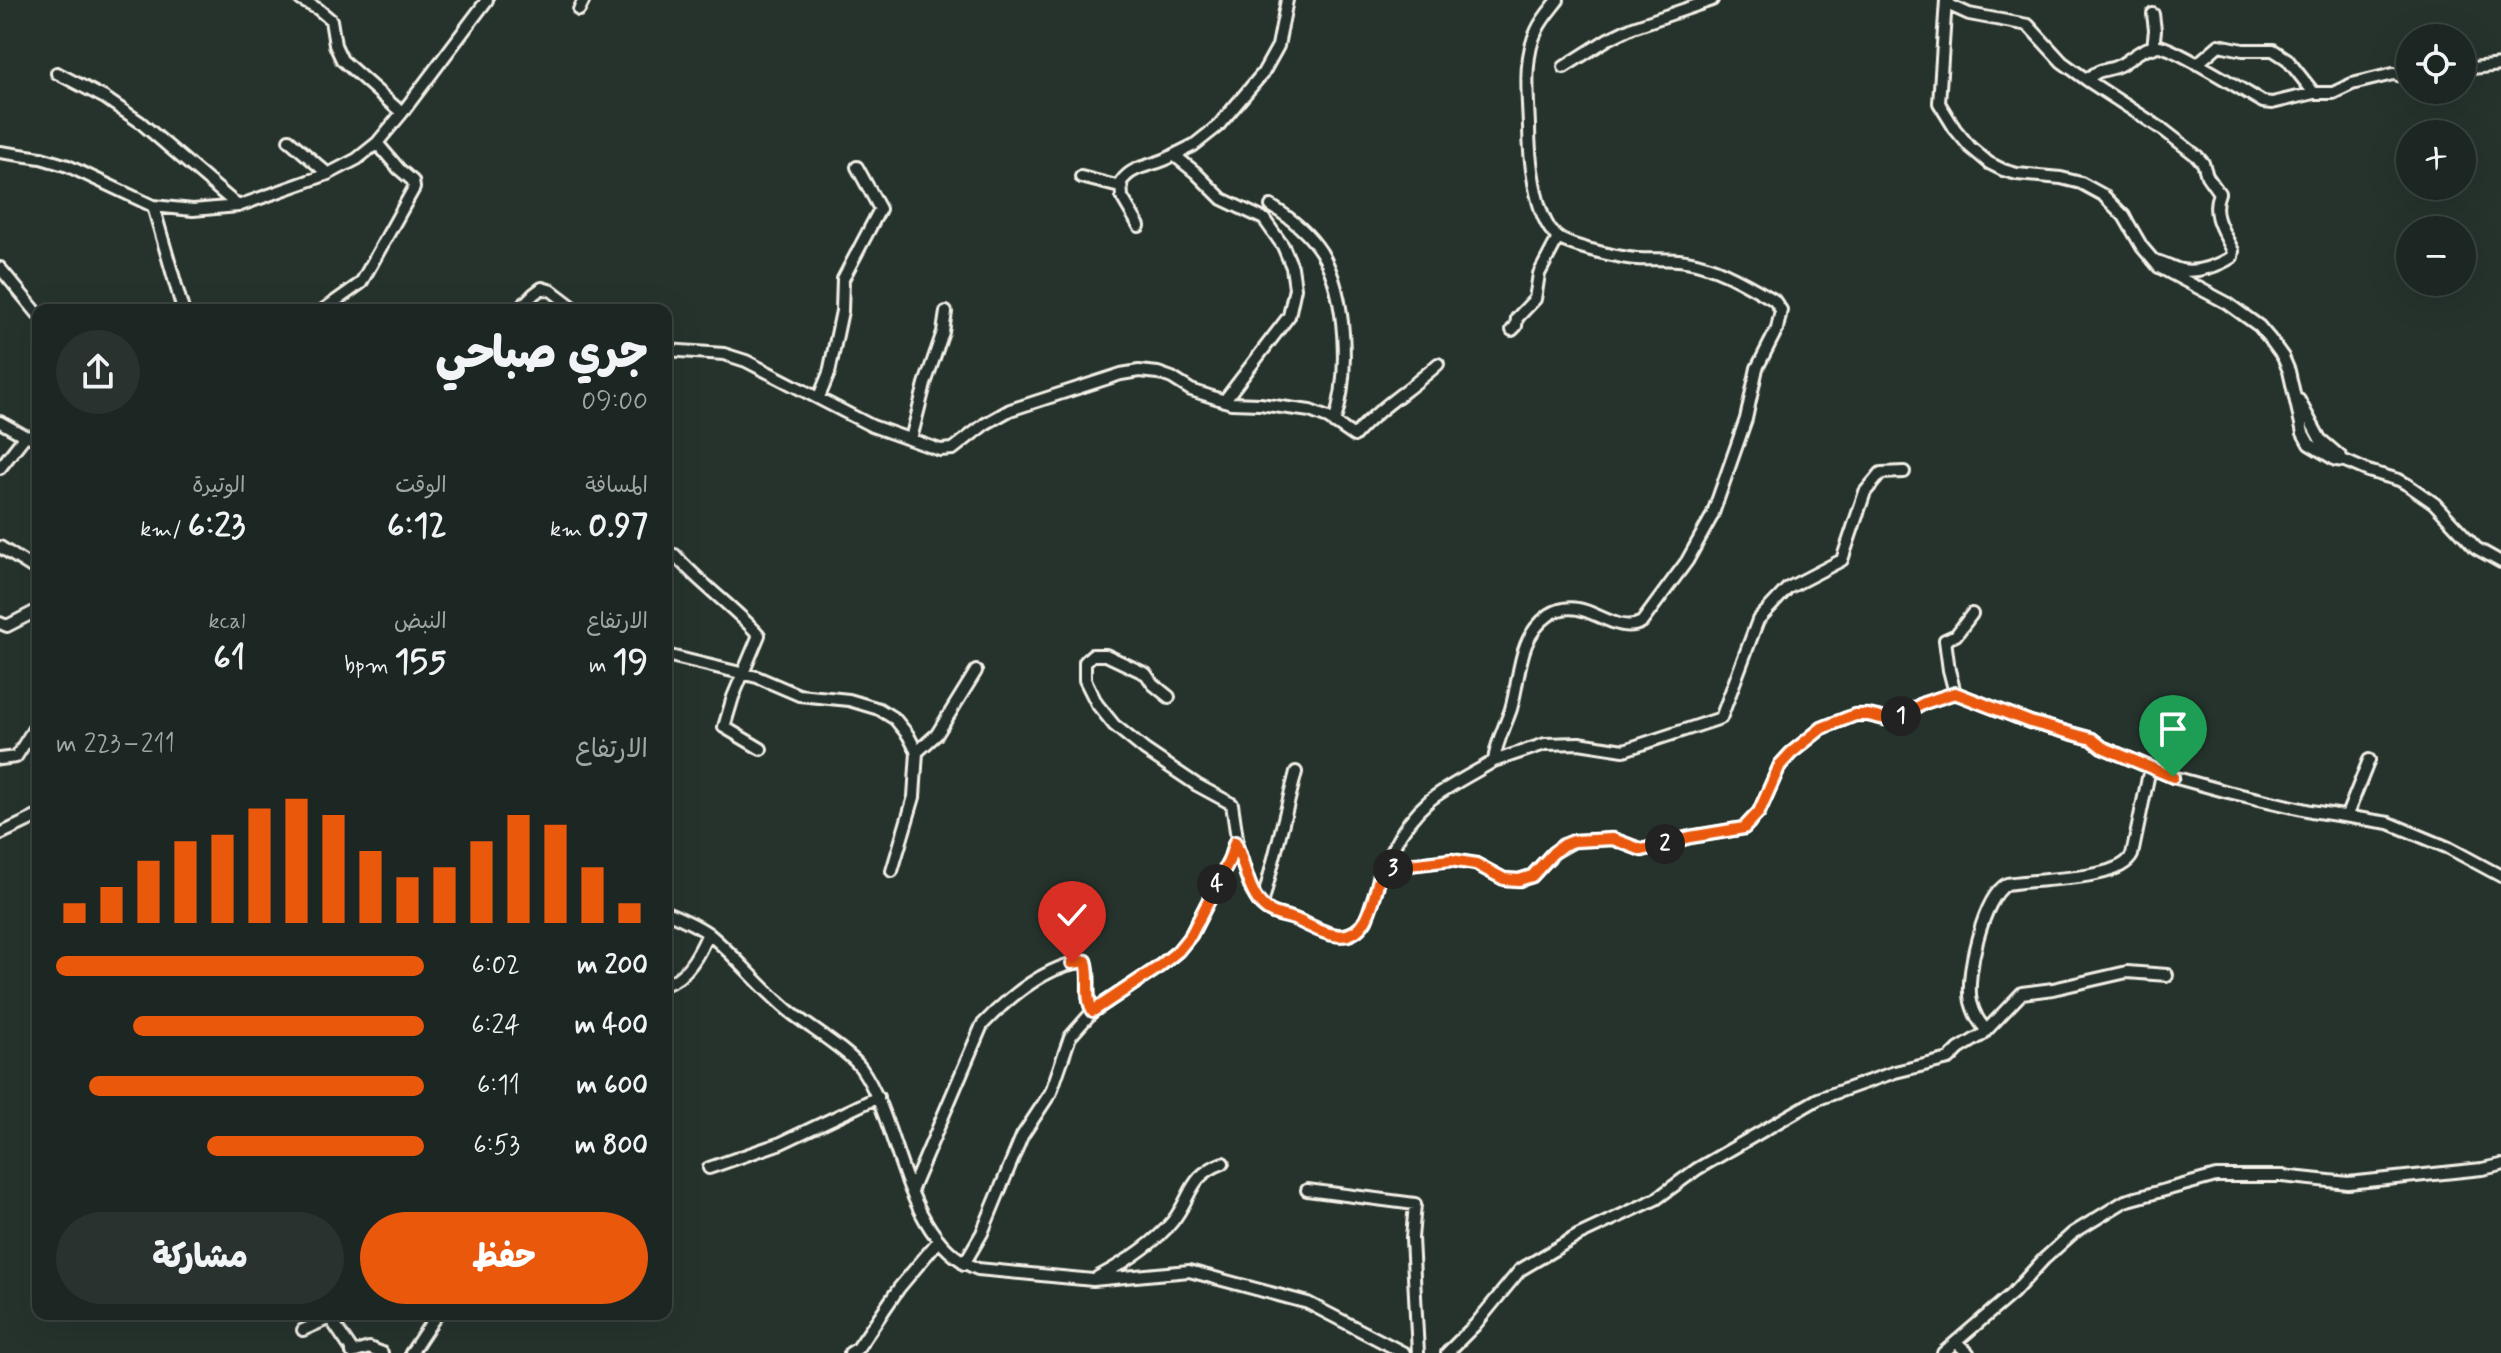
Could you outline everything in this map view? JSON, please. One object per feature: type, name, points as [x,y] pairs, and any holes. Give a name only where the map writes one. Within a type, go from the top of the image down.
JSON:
[{"type":"street","points":[[301,0],[331,20],[335,45],[342,60],[402,113]]},
{"type":"street","points":[[0,152],[68,166],[153,206],[193,210],[238,206],[328,174],[357,159],[377,143],[487,0]]},
{"type":"street","points":[[1139,226],[1122,197],[1120,187],[1123,178],[1130,172],[1159,163],[1194,145],[1218,126],[1263,73],[1278,46],[1287,0]]},
{"type":"street","points":[[1494,761],[1497,741],[1514,698],[1523,649],[1533,630],[1550,615],[1566,608],[1588,611],[1623,625],[1636,625],[1647,617],[1687,561],[1712,516],[1746,419],[1757,368],[1781,317],[1781,310],[1774,300],[1710,267],[1673,259],[1626,257],[1566,242],[1550,229],[1533,175],[1528,87],[1530,51],[1536,31],[1558,0]]},
{"type":"street","points":[[1564,67],[1633,27],[1712,0]]},
{"type":"street","points":[[2152,260],[2180,270],[2195,271],[2232,257],[2233,251],[2214,205],[2219,193],[2197,156],[2062,62],[2028,25],[1969,14],[1948,1],[1939,103],[1970,147],[2003,170],[2061,178],[2094,188],[2124,216],[2152,260],[2167,272],[2227,303],[2259,326],[2283,357],[2296,395],[2303,433],[2309,444],[2336,460],[2399,480],[2448,516],[2476,548],[2501,562]]},
{"type":"street","points":[[2153,14],[2153,48]]},
{"type":"street","points":[[2197,64],[2219,45],[2243,50],[2273,50],[2287,59],[2314,93]]},
{"type":"street","points":[[2087,80],[2097,70],[2118,66],[2145,49],[2153,48],[2165,48],[2263,102],[2272,103],[2314,93],[2333,93],[2352,84],[2396,75]]},
{"type":"street","points":[[2476,68],[2501,65]]},
{"type":"street","points":[[57,73],[105,98],[140,122],[238,206]]},
{"type":"street","points":[[289,140],[328,174]]},
{"type":"street","points":[[331,304],[361,283],[414,188],[413,181],[377,143]]},
{"type":"street","points":[[1174,155],[1222,199],[1264,219],[1283,246],[1292,267],[1294,299],[1289,316],[1224,401]]},
{"type":"street","points":[[819,397],[829,373],[842,311],[843,279],[880,209],[857,167]]},
{"type":"street","points":[[1081,177],[1120,187]]},
{"type":"street","points":[[153,206],[181,304]]},
{"type":"street","points":[[1271,206],[1292,218],[1307,234],[1322,254],[1334,288],[1344,349],[1341,396],[1334,423]]},
{"type":"street","points":[[1512,330],[1517,318],[1535,299],[1539,274],[1558,238]]},
{"type":"street","points":[[0,268],[32,307]]},
{"type":"street","points":[[524,304],[542,288],[552,291],[569,304]]},
{"type":"street","points":[[911,439],[943,332],[946,312]]},
{"type":"street","points":[[672,350],[724,354],[746,361],[872,426],[940,450],[953,449],[985,424],[1010,410],[1139,371],[1158,373],[1191,390],[1224,401],[1310,411],[1328,418],[1354,436],[1368,419],[1438,364]]},
{"type":"street","points":[[0,422],[32,437]]},
{"type":"street","points":[[0,468],[25,436]]},
{"type":"street","points":[[1235,842],[1262,905],[1277,915],[1333,935],[1346,936],[1361,928],[1393,846],[1431,800],[1494,761],[1545,744],[1579,743],[1624,750],[1721,718],[1758,620],[1788,588],[1842,560],[1865,492],[1881,473],[1904,472]]},
{"type":"street","points":[[0,547],[32,567]]},
{"type":"street","points":[[675,555],[759,635],[724,727],[761,749]]},
{"type":"street","points":[[0,623],[7,626],[32,613]]},
{"type":"street","points":[[1955,693],[1945,640],[1956,635],[1972,614]]},
{"type":"street","points":[[964,1264],[982,1233],[1022,1136],[1051,1092],[1070,1037],[1093,1011],[1178,951],[1191,935],[1229,861],[1237,838],[1232,804],[1197,785],[1114,725],[1089,692],[1085,662],[1092,655],[1106,655],[1146,674],[1169,697]]},
{"type":"street","points":[[672,656],[757,677],[799,695],[849,700],[879,709],[895,719],[917,752],[914,797],[892,871]]},
{"type":"street","points":[[917,752],[937,734],[976,671]]},
{"type":"street","points":[[1380,874],[1400,866],[1451,860],[1476,864],[1504,879],[1519,880],[1532,876],[1553,853],[1574,841],[1613,839],[1642,850],[1690,837],[1744,828],[1759,812],[1780,765],[1822,728],[1855,715],[1898,718],[1924,703],[1955,693],[2030,722],[2092,739],[2102,747],[2173,777],[2311,811],[2389,823],[2430,839],[2501,876]]},
{"type":"street","points":[[0,759],[16,757],[32,732]]},
{"type":"street","points":[[2347,815],[2369,760]]},
{"type":"street","points":[[1986,1029],[1978,1022],[1971,1002],[1970,985],[1976,946],[1987,911],[1996,895],[2007,884],[2075,877],[2127,864],[2132,855],[2150,768]]},
{"type":"street","points":[[1262,905],[1296,772]]},
{"type":"street","points":[[0,834],[32,819]]},
{"type":"street","points":[[672,915],[708,933],[788,1010],[859,1065],[878,1097],[911,1191],[939,1240],[964,1264],[978,1269],[1093,1280],[1189,1271],[1308,1303],[1404,1353]]},
{"type":"street","points":[[672,982],[698,955],[708,933]]},
{"type":"street","points":[[911,1191],[982,1025],[1001,1005],[1029,984],[1072,963],[1086,961],[1089,1006],[1093,1011]]},
{"type":"street","points":[[1447,1353],[1475,1325],[1520,1270],[1579,1235],[1656,1199],[1697,1169],[1818,1099],[1895,1072],[1949,1059],[1959,1049],[1975,1041],[2022,993],[2127,972],[2167,975]]},
{"type":"street","points":[[709,1168],[781,1143],[878,1097]]},
{"type":"street","points":[[1093,1280],[1120,1265],[1160,1234],[1178,1213],[1196,1179],[1207,1169],[1223,1163]]},
{"type":"street","points":[[1943,1353],[2013,1293],[2073,1233],[2125,1201],[2216,1176],[2282,1176],[2348,1183],[2501,1165]]},
{"type":"street","points":[[1307,1190],[1415,1204],[1412,1238],[1418,1353]]},
{"type":"street","points":[[850,1353],[858,1348],[899,1288],[939,1240]]},
{"type":"street","points":[[303,1330],[326,1320]]},
{"type":"street","points":[[331,1320],[353,1353],[369,1348],[382,1353]]},
{"type":"street","points":[[411,1353],[433,1320]]},
{"type":"street","points":[[1957,1343],[1968,1353]]},
{"type":"route","points":[[1072,963],[1086,961],[1089,1006],[1093,1011],[1156,969],[1178,951],[1191,935],[1229,861],[1235,842],[1262,905],[1277,915],[1333,935],[1346,936],[1361,928],[1366,920],[1380,874],[1400,866],[1466,861],[1504,879],[1519,880],[1532,876],[1553,853],[1574,841],[1613,839],[1642,850],[1690,837],[1744,828],[1759,812],[1780,765],[1822,728],[1855,715],[1890,720],[1898,718],[1924,703],[1955,693],[2030,722],[2092,739],[2102,747],[2173,777]]}]
